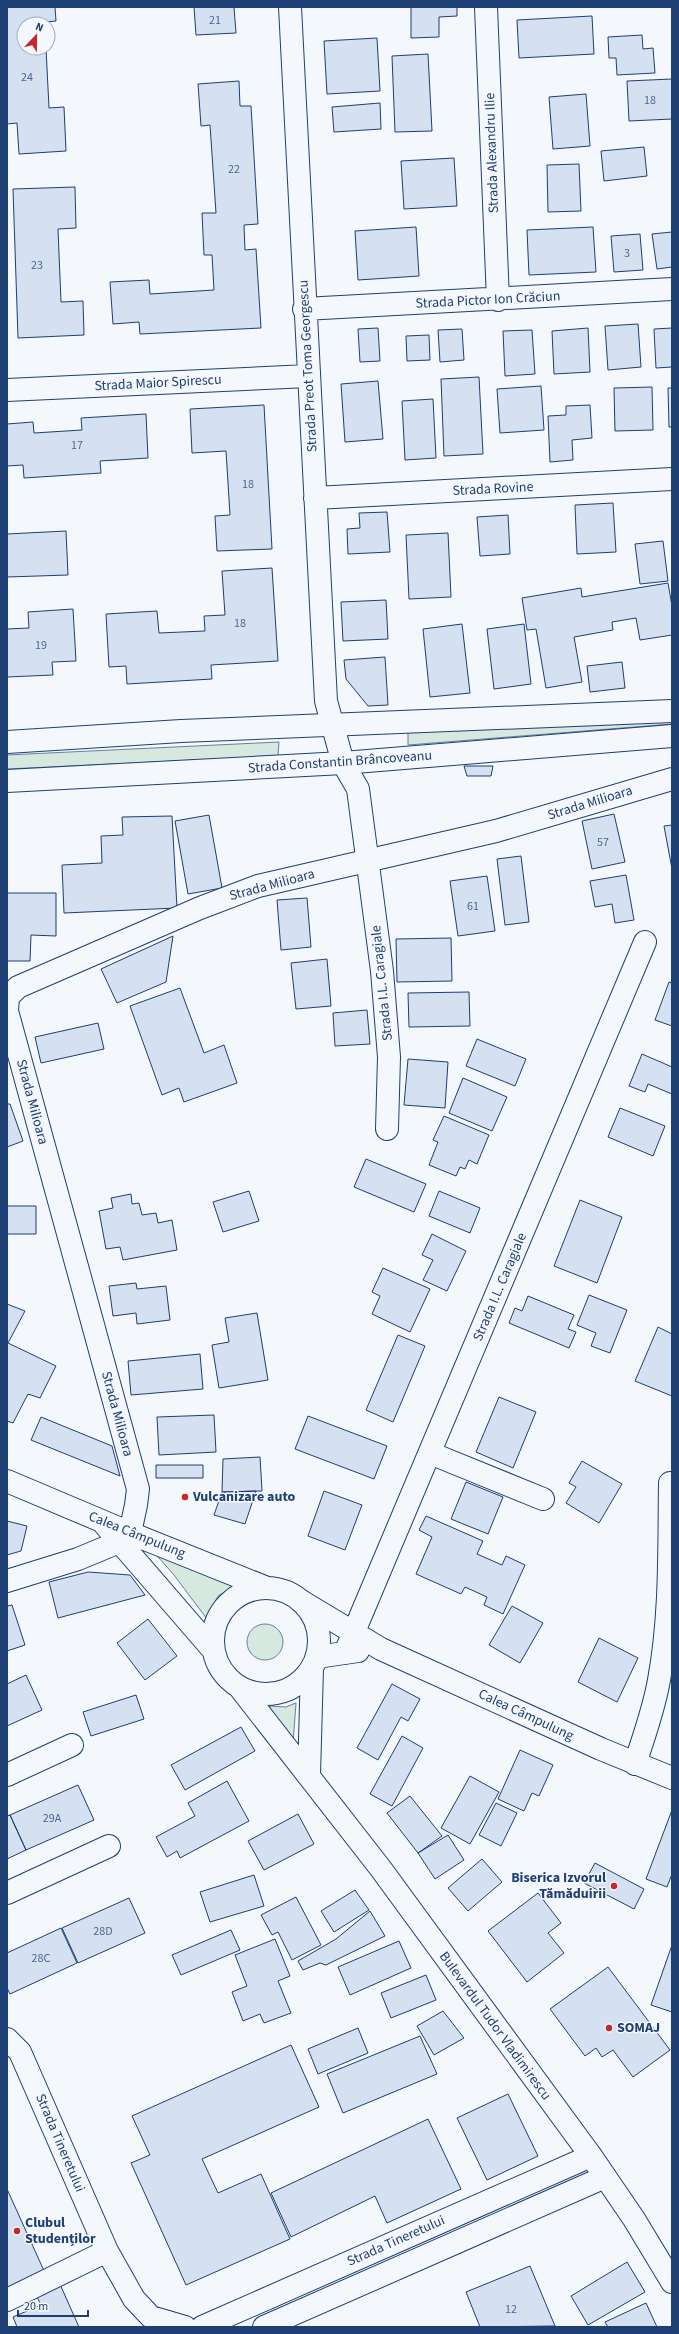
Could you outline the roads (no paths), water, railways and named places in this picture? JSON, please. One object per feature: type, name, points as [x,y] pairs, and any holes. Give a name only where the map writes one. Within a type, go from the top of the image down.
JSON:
[{"type":"street","name":"Strada Preot Toma Georgescu","points":[[290,7],[304,309],[326,701],[333,724]]},
{"type":"street","name":"Strada Alexandru Ilie","points":[[486,7],[498,300]]},
{"type":"street","name":"Strada Pictor Ion Crăciun","points":[[304,309],[498,300],[672,289]]},
{"type":"street","name":"Strada Maior Spirescu","points":[[7,390],[308,376]]},
{"type":"street","name":"Strada Rovine","points":[[315,498],[672,479]]},
{"type":"street","points":[[7,742],[181,731],[672,711]]},
{"type":"street","points":[[333,724],[343,763],[358,789],[367,862]]},
{"type":"street","name":"Strada Constantin Brâncoveanu","points":[[7,781],[343,763],[672,736]]},
{"type":"street","name":"Strada Milioara","points":[[125,1538],[138,1489],[7,1011],[8,997],[18,987],[226,897],[258,886],[496,831],[672,778]]},
{"type":"street","name":"Strada I.L. Caragiale","points":[[367,862],[382,971],[389,1057],[387,1129]]},
{"type":"street","name":"Strada I.L. Caragiale","points":[[345,1653],[645,942]]},
{"type":"street","points":[[430,1453],[543,1499]]},
{"type":"street","name":"Calea Câmpulung","points":[[7,1481],[101,1521],[125,1538],[267,1588]]},
{"type":"street","points":[[635,1764],[654,1707],[666,1623],[670,1483]]},
{"type":"street","points":[[7,1581],[78,1559],[125,1538],[213,1650],[221,1671],[228,1680],[240,1688],[256,1694],[279,1693],[295,1686],[314,1663],[345,1653],[381,1649]]},
{"type":"street","points":[[213,1650],[213,1629],[224,1607],[240,1594],[250,1590],[267,1588],[284,1591],[301,1601],[311,1613],[317,1627],[319,1642],[314,1663],[309,1775]]},
{"type":"street","name":"Calea Câmpulung","points":[[301,1601],[381,1649],[635,1764],[672,1778]]},
{"type":"street","name":"Bulevardul Tudor Vladimirescu","points":[[240,1688],[381,1869],[591,2156],[634,2219],[672,2282]]},
{"type":"street","points":[[7,1775],[72,1745]]},
{"type":"street","points":[[7,1893],[109,1846]]},
{"type":"street","name":"Strada Tineretului","points":[[7,2039],[20,2052],[107,2251],[134,2299],[152,2317],[185,2327]]},
{"type":"street","name":"Strada Tineretului","points":[[202,2327],[591,2156]]},
{"type":"street","name":"Strada Tineretului","points":[[264,2327],[605,2177]]},
{"type":"street","points":[[7,2300],[107,2251]]},
{"type":"place","name":"Vulcanizare auto","points":[[185,1497]]},
{"type":"place","name":"Biserica Izvorul Tămăduirii","points":[[614,1886]]},
{"type":"place","name":"SOMAJ","points":[[609,2028]]},
{"type":"place","name":"Clubul Studenților","points":[[17,2231]]}]
